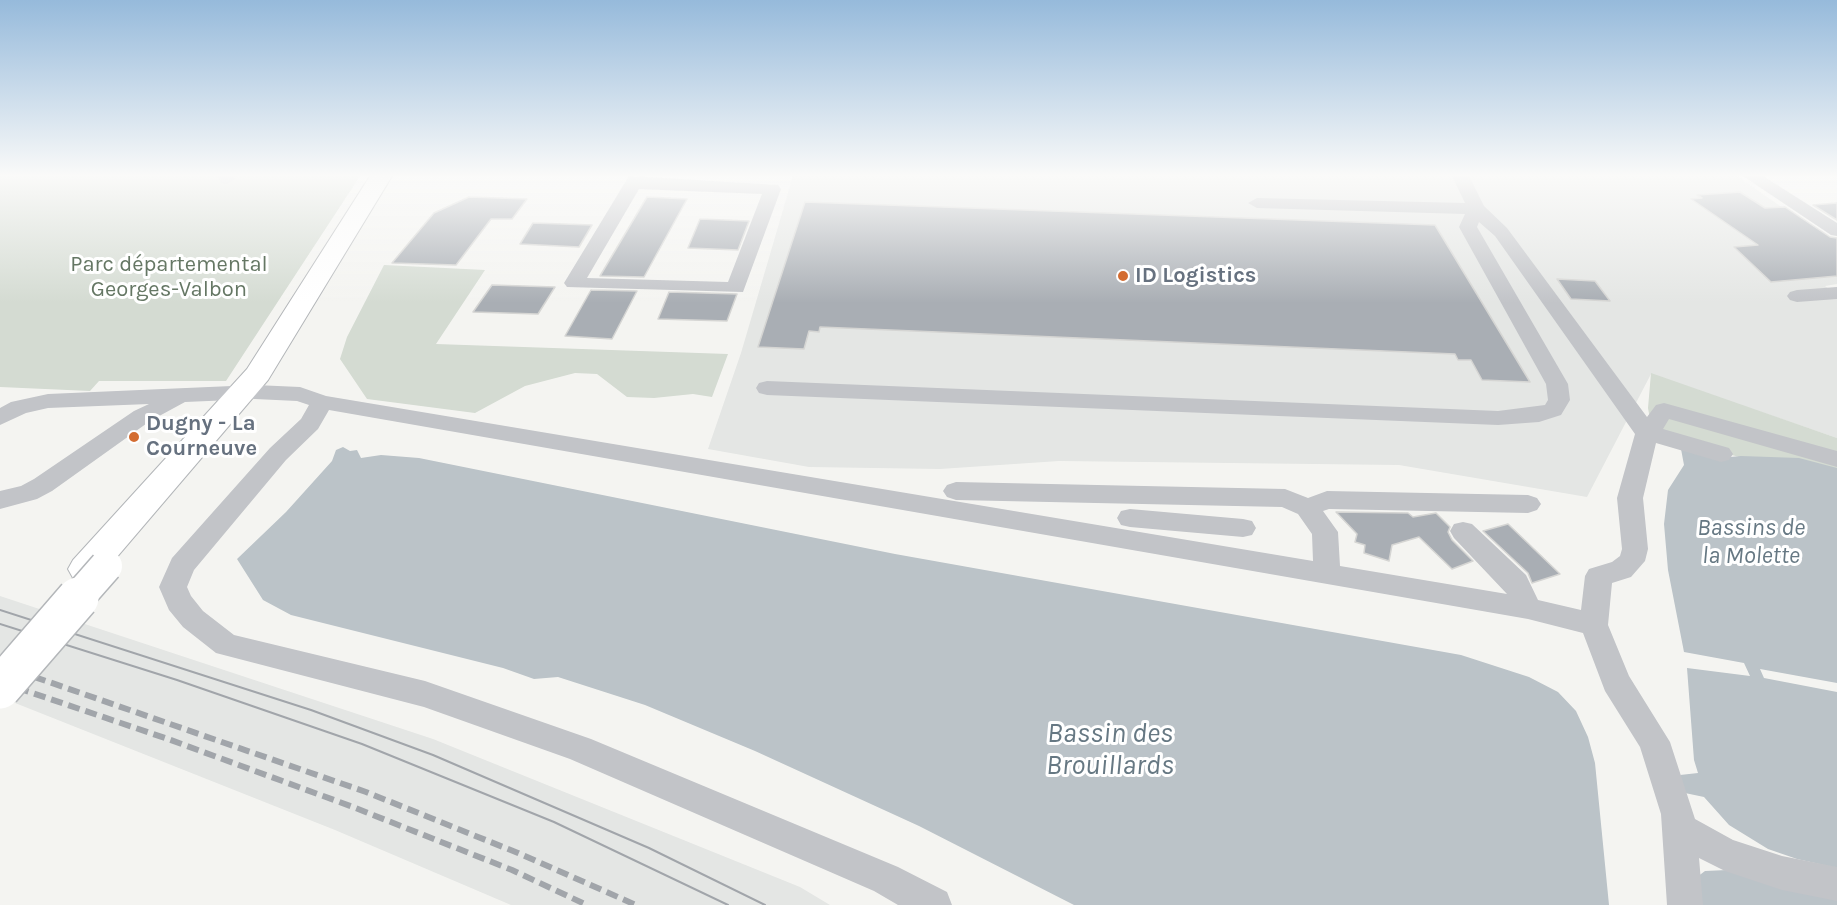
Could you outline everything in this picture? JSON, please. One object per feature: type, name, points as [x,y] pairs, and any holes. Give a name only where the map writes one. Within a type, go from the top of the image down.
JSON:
[{"type":"main road","points":[[258,384],[356,218]]},
{"type":"main road","points":[[0,688],[96,568],[258,384],[369,218]]},
{"type":"main road","points":[[0,664],[96,568]]},
{"type":"street","points":[[613,218],[574,283],[736,288],[761,218]]},
{"type":"street","points":[[766,388],[1498,418],[1539,415],[1553,410],[1559,400],[1557,384],[1468,227],[1472,218]]},
{"type":"street","points":[[1486,218],[1501,232],[1587,355],[1605,374],[1647,434],[1668,437],[1721,454]]},
{"type":"street","points":[[1817,218],[1837,231]]},
{"type":"street","points":[[1797,296],[1837,293]]},
{"type":"street","points":[[0,418],[19,407],[48,401],[185,396],[258,384],[322,402],[1047,526],[1128,529],[1243,528]]},
{"type":"street","points":[[0,500],[28,493],[43,485],[142,416],[185,396]]},
{"type":"street","points":[[322,402],[310,424],[278,454],[182,565],[173,587],[179,602],[193,619],[226,645],[425,694],[580,749],[886,879],[934,905]]},
{"type":"street","points":[[1685,905],[1678,813],[1654,742],[1616,682],[1594,625],[1599,576],[1621,570],[1632,561],[1635,549],[1630,498],[1647,434],[1664,410],[1837,459]]},
{"type":"street","points":[[956,491],[1285,498],[1307,508],[1325,532],[1327,574]]},
{"type":"street","points":[[1047,526],[1074,493]]},
{"type":"street","points":[[1114,494],[1128,529]]},
{"type":"street","points":[[1307,508],[1327,501],[1528,504]]},
{"type":"street","points":[[1128,529],[1327,574],[1528,608],[1594,625]]},
{"type":"street","points":[[1463,531],[1516,582],[1528,608]]},
{"type":"street","points":[[1679,828],[1736,858],[1782,873],[1837,884]]},
{"type":"shaded area","points":[[781,218],[1797,218],[1837,246],[1837,284],[1825,286],[1837,295],[1837,438],[1651,374],[1587,497],[1399,465],[1059,461],[940,469],[809,467],[708,449],[741,353]]},
{"type":"shaded area","points":[[0,596],[433,739],[800,887],[830,905],[511,905],[335,830],[0,697]]},
{"type":"green space","name":"Parc départemental Georges-Valbon","points":[[0,218],[332,218],[226,381],[99,381],[90,391],[0,387]]},
{"type":"green space","points":[[384,265],[485,270],[436,344],[728,354],[712,397],[693,394],[654,398],[627,397],[597,374],[575,373],[525,386],[475,413],[367,399],[340,359],[347,337]]},
{"type":"green space","points":[[1651,373],[1837,438],[1837,474],[1744,458],[1653,436],[1648,408]]},
{"type":"water","name":"Bassin des Brouillards","points":[[343,447],[350,451],[357,450],[361,458],[381,455],[419,458],[895,554],[1461,655],[1529,677],[1558,692],[1576,711],[1588,737],[1595,763],[1609,905],[1074,905],[919,826],[755,751],[645,705],[558,677],[534,679],[503,668],[291,615],[263,600],[237,559],[286,512],[332,461],[336,450]]},
{"type":"water","name":"Bassins de la Molette","points":[[1681,449],[1719,458],[1741,456],[1799,458],[1837,468],[1837,683],[1760,669],[1764,678],[1837,692],[1837,868],[1797,859],[1768,849],[1729,825],[1704,797],[1685,793],[1680,775],[1698,773],[1694,760],[1687,668],[1750,676],[1744,663],[1684,652],[1668,570],[1664,524],[1668,490],[1684,465]]},
{"type":"water","points":[[1727,870],[1837,897],[1837,905],[1691,905],[1689,883],[1705,871]]},
{"type":"building","points":[[430,218],[513,218],[491,219],[456,265],[392,263]]},
{"type":"building","points":[[634,218],[676,218],[644,277],[600,276]]},
{"type":"building","name":"ID Logistics","points":[[800,218],[1250,218],[1435,225],[1530,382],[1482,380],[1471,360],[1458,360],[1455,354],[820,327],[819,332],[809,331],[804,349],[758,347]]},
{"type":"building","points":[[1719,218],[1802,218],[1830,237],[1837,238],[1837,276],[1771,282],[1734,247],[1758,245]]},
{"type":"building","points":[[700,219],[749,221],[738,250],[688,248]]},
{"type":"building","points":[[533,223],[592,225],[579,247],[520,244]]},
{"type":"building","points":[[1557,279],[1595,281],[1610,301],[1571,299]]},
{"type":"building","points":[[492,285],[555,287],[538,314],[473,312]]},
{"type":"building","points":[[591,290],[637,291],[612,339],[565,336]]},
{"type":"building","points":[[669,292],[737,294],[727,321],[658,319]]},
{"type":"building","points":[[1336,512],[1408,513],[1413,517],[1436,513],[1450,527],[1448,532],[1452,540],[1473,561],[1452,569],[1419,537],[1392,545],[1389,561],[1364,553],[1365,545],[1355,542],[1357,534]]},
{"type":"building","points":[[1508,524],[1560,574],[1532,583],[1528,573],[1483,531]]},
{"type":"tram line","points":[[0,610],[311,710],[433,755],[649,848],[765,905]]},
{"type":"tram line","points":[[0,624],[177,680],[362,744],[554,822],[728,905]]},
{"type":"railway","points":[[0,665],[366,792],[518,853],[636,905]]},
{"type":"railway","points":[[0,682],[168,739],[353,807],[512,870],[587,905]]},
{"type":"place","name":"ID Logistics","points":[[1123,276]]},
{"type":"place","name":"Dugny - La Courneuve","points":[[134,437]]}]
